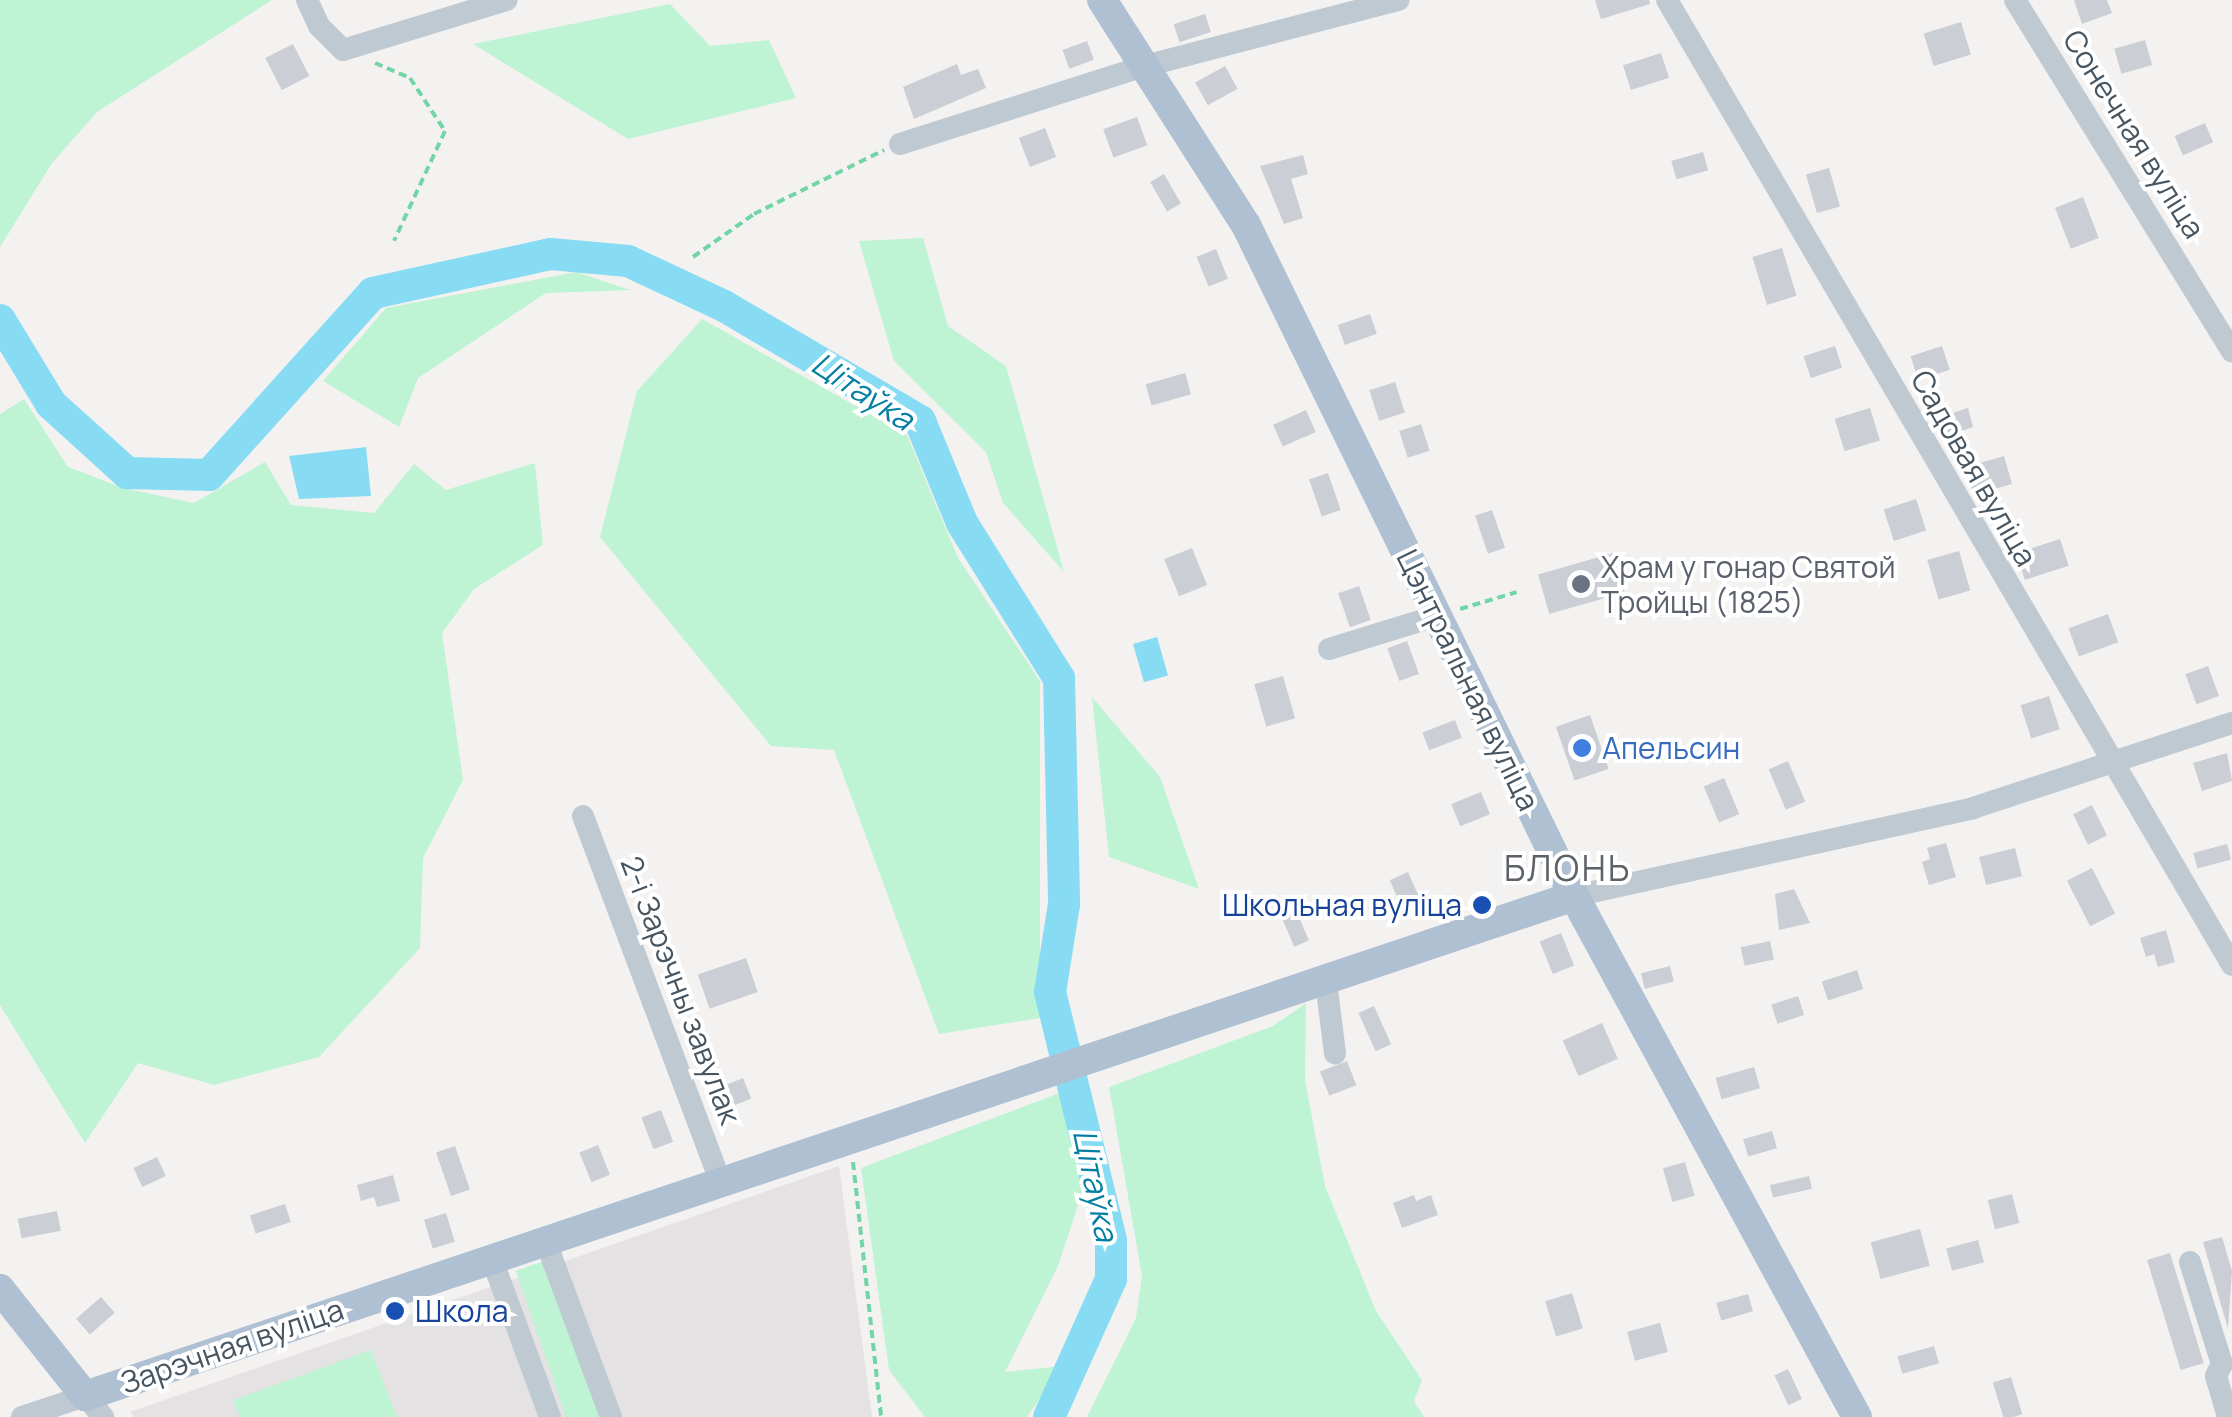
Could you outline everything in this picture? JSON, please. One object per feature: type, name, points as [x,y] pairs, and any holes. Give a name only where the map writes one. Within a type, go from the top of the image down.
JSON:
[{"type":"main road","name":"Цэнтральная вуліца","points":[[1102,0],[1262,255],[1574,896],[1857,1417]]},
{"type":"main road","points":[[1321,984],[1574,896]]},
{"type":"main road","name":"Зарэчная вуліца","points":[[0,1289],[94,1406],[493,1262],[1321,984]]},
{"type":"street","points":[[307,0],[319,26],[344,50],[507,0]]},
{"type":"street","points":[[900,144],[1145,66],[1399,0]]},
{"type":"street","name":"Садовая вуліца","points":[[1667,0],[2232,965]]},
{"type":"street","name":"Сонечная вуліца","points":[[2015,0],[2232,351]]},
{"type":"street","points":[[1329,650],[1436,616]]},
{"type":"street","points":[[1574,896],[1973,808],[2232,723]]},
{"type":"street","name":"2-і Зарэчны завулак","points":[[583,816],[722,1185]]},
{"type":"street","points":[[1321,984],[1334,1054]]},
{"type":"street","points":[[547,1246],[611,1417]]},
{"type":"street","points":[[493,1262],[550,1417]]},
{"type":"street","points":[[2190,1262],[2222,1364],[2216,1376],[2228,1417]]},
{"type":"street","points":[[22,1417],[94,1406]]},
{"type":"path","points":[[344,50],[410,78],[445,131],[394,242]]},
{"type":"path","points":[[693,257],[836,169],[900,144]]},
{"type":"path","points":[[1436,616],[1517,592]]},
{"type":"path","points":[[850,1142],[881,1417]]},
{"type":"shaded area","points":[[839,1166],[872,1417],[134,1417],[130,1412]]},
{"type":"green space","points":[[0,0],[272,0],[97,112],[52,163],[0,247]]},
{"type":"green space","points":[[670,4],[710,46],[769,40],[796,98],[628,139],[473,44]]},
{"type":"green space","points":[[923,238],[948,326],[1006,366],[1064,572],[1003,503],[986,452],[894,361],[859,241]]},
{"type":"green space","points":[[576,272],[630,290],[546,293],[418,378],[399,427],[323,381],[386,308]]},
{"type":"green space","points":[[702,319],[907,435],[958,558],[1040,681],[1040,1018],[939,1034],[834,750],[771,746],[600,537],[637,391]]},
{"type":"green space","points":[[24,399],[68,467],[123,488],[194,503],[265,462],[291,505],[374,513],[414,464],[446,490],[535,463],[543,545],[474,589],[442,633],[463,780],[423,858],[420,948],[319,1057],[214,1085],[138,1063],[85,1143],[0,1005],[0,414]]},
{"type":"green space","points":[[1092,697],[1160,777],[1199,889],[1109,857]]},
{"type":"green space","points":[[1306,1003],[1305,1080],[1325,1186],[1376,1311],[1422,1380],[1414,1401],[1424,1417],[1087,1417],[1136,1318],[1142,1276],[1109,1087],[1273,1026]]},
{"type":"green space","points":[[1065,1091],[1086,1181],[1058,1266],[1005,1372],[1063,1366],[1027,1417],[925,1417],[889,1370],[861,1168]]},
{"type":"green space","points":[[547,1260],[601,1417],[566,1417],[516,1271]]},
{"type":"green space","points":[[371,1350],[397,1417],[240,1417],[233,1400]]},
{"type":"water","points":[[366,447],[371,496],[299,499],[289,456]]},
{"type":"water","points":[[1157,637],[1168,675],[1144,682],[1133,644]]},
{"type":"building","points":[[1595,0],[1649,0],[1650,4],[1601,19]]},
{"type":"building","points":[[2074,0],[2107,0],[2112,13],[2082,24]]},
{"type":"building","points":[[1205,14],[1211,32],[1179,42],[1174,24]]},
{"type":"building","points":[[1961,22],[1971,55],[1934,66],[1924,33]]},
{"type":"building","points":[[2145,40],[2152,65],[2121,74],[2114,49]]},
{"type":"building","points":[[1087,41],[1094,60],[1069,69],[1063,50]]},
{"type":"building","points":[[293,44],[309,76],[282,90],[265,58]]},
{"type":"building","points":[[1661,53],[1669,78],[1631,90],[1623,65]]},
{"type":"building","points":[[957,64],[961,75],[978,69],[986,88],[914,119],[903,87]]},
{"type":"building","points":[[1225,66],[1238,89],[1208,105],[1195,82]]},
{"type":"building","points":[[1137,117],[1147,145],[1113,158],[1103,129]]},
{"type":"building","points":[[2205,123],[2213,142],[2183,155],[2175,136]]},
{"type":"building","points":[[1045,128],[1056,157],[1030,167],[1019,138]]},
{"type":"building","points":[[1703,152],[1708,170],[1677,179],[1671,161]]},
{"type":"building","points":[[1303,155],[1308,174],[1291,179],[1303,218],[1284,224],[1260,166]]},
{"type":"building","points":[[1829,168],[1840,206],[1817,213],[1806,175]]},
{"type":"building","points":[[1164,174],[1181,203],[1167,211],[1150,182]]},
{"type":"building","points":[[2083,197],[2099,238],[2071,249],[2055,208]]},
{"type":"building","points":[[1782,248],[1797,296],[1767,305],[1752,257]]},
{"type":"building","points":[[1216,249],[1228,279],[1209,287],[1197,257]]},
{"type":"building","points":[[1370,314],[1377,334],[1345,345],[1338,325]]},
{"type":"building","points":[[1835,346],[1842,368],[1811,378],[1804,356]]},
{"type":"building","points":[[1942,346],[1950,370],[1918,380],[1911,356]]},
{"type":"building","points":[[1185,373],[1191,394],[1152,405],[1146,384]]},
{"type":"building","points":[[1395,382],[1405,412],[1379,421],[1369,390]]},
{"type":"building","points":[[1870,408],[1880,441],[1845,451],[1835,419]]},
{"type":"building","points":[[1968,408],[1973,427],[1941,438],[1930,420]]},
{"type":"building","points":[[1306,410],[1316,432],[1283,447],[1273,425]]},
{"type":"building","points":[[1421,424],[1430,451],[1408,458],[1399,431]]},
{"type":"building","points":[[2004,456],[2012,484],[1974,495],[1966,467]]},
{"type":"building","points":[[1328,473],[1341,510],[1322,516],[1309,480]]},
{"type":"building","points":[[1916,499],[1926,530],[1894,541],[1884,510]]},
{"type":"building","points":[[1492,510],[1505,548],[1488,554],[1475,516]]},
{"type":"building","points":[[2060,539],[2069,566],[2025,580],[2016,553]]},
{"type":"building","points":[[1192,548],[1207,585],[1179,596],[1164,559]]},
{"type":"building","points":[[1959,551],[1970,590],[1939,600],[1927,560]]},
{"type":"building","name":"Храм у гонар Святой Тройцы (1825)","points":[[1613,553],[1624,592],[1549,614],[1538,574]]},
{"type":"building","points":[[1359,586],[1371,620],[1350,627],[1338,593]]},
{"type":"building","points":[[2108,614],[2118,642],[2079,657],[2069,628]]},
{"type":"building","points":[[1407,641],[1419,674],[1399,681],[1387,648]]},
{"type":"building","points":[[2208,666],[2219,696],[2196,704],[2185,674]]},
{"type":"building","points":[[1283,676],[1295,718],[1266,727],[1254,684]]},
{"type":"building","points":[[2049,696],[2060,729],[2031,739],[2020,705]]},
{"type":"building","name":"Апельсин","points":[[1590,715],[1609,769],[1575,781],[1556,727]]},
{"type":"building","points":[[1455,720],[1462,738],[1429,750],[1422,733]]},
{"type":"building","points":[[2227,753],[2232,781],[2202,791],[2193,763]]},
{"type":"building","points":[[1788,761],[1805,802],[1786,810],[1769,769]]},
{"type":"building","points":[[1724,778],[1739,814],[1719,822],[1704,787]]},
{"type":"building","points":[[1481,792],[1490,814],[1460,826],[1451,804]]},
{"type":"building","points":[[2092,805],[2107,836],[2088,845],[2073,814]]},
{"type":"building","points":[[1946,843],[1956,877],[1929,885],[1922,862],[1930,859],[1927,848]]},
{"type":"building","points":[[2227,844],[2231,859],[2197,869],[2193,853]]},
{"type":"building","points":[[2015,848],[2022,876],[1986,885],[1979,857]]},
{"type":"building","points":[[2092,868],[2115,913],[2090,926],[2067,881]]},
{"type":"building","points":[[1408,872],[1424,908],[1406,916],[1390,880]]},
{"type":"building","points":[[1794,889],[1810,923],[1779,930],[1775,894]]},
{"type":"building","points":[[1296,910],[1309,940],[1294,947],[1281,916]]},
{"type":"building","points":[[2166,930],[2175,962],[2158,967],[2154,954],[2146,957],[2140,938]]},
{"type":"building","points":[[1561,933],[1574,965],[1553,974],[1540,942]]},
{"type":"building","points":[[1770,941],[1774,960],[1745,966],[1741,947]]},
{"type":"building","points":[[746,958],[758,992],[709,1009],[698,975]]},
{"type":"building","points":[[1670,966],[1674,982],[1645,989],[1641,973]]},
{"type":"building","points":[[1857,970],[1863,989],[1828,1000],[1822,981]]},
{"type":"building","points":[[1798,996],[1804,1015],[1778,1024],[1771,1005]]},
{"type":"building","points":[[1374,1006],[1391,1044],[1376,1051],[1358,1013]]},
{"type":"building","points":[[1602,1023],[1618,1059],[1579,1076],[1563,1040]]},
{"type":"building","points":[[1347,1061],[1356,1085],[1329,1096],[1320,1071]]},
{"type":"building","points":[[1754,1067],[1760,1088],[1722,1099],[1716,1078]]},
{"type":"building","points":[[743,1078],[751,1098],[723,1110],[715,1089]]},
{"type":"building","points":[[661,1110],[673,1142],[654,1149],[641,1118]]},
{"type":"building","points":[[1772,1131],[1777,1148],[1748,1157],[1743,1139]]},
{"type":"building","points":[[598,1145],[610,1175],[591,1182],[579,1152]]},
{"type":"building","points":[[455,1146],[470,1189],[451,1196],[436,1153]]},
{"type":"building","points":[[157,1157],[166,1176],[142,1187],[133,1168]]},
{"type":"building","points":[[1685,1162],[1695,1196],[1673,1202],[1663,1168]]},
{"type":"building","points":[[393,1175],[400,1201],[377,1207],[374,1197],[361,1201],[357,1185]]},
{"type":"building","points":[[1809,1176],[1812,1189],[1773,1198],[1770,1185]]},
{"type":"building","points":[[2012,1194],[2019,1223],[1995,1229],[1988,1200]]},
{"type":"building","points":[[1414,1195],[1416,1201],[1431,1195],[1438,1215],[1402,1228],[1393,1203]]},
{"type":"building","points":[[285,1204],[291,1222],[256,1234],[250,1215]]},
{"type":"building","points":[[57,1211],[61,1231],[22,1238],[18,1219]]},
{"type":"building","points":[[446,1213],[455,1242],[433,1248],[424,1220]]},
{"type":"building","points":[[1920,1229],[1930,1266],[1881,1279],[1871,1242]]},
{"type":"building","points":[[2222,1237],[2232,1271],[2228,1329],[2203,1242]]},
{"type":"building","points":[[1978,1240],[1984,1262],[1952,1271],[1946,1249]]},
{"type":"building","points":[[2170,1253],[2204,1363],[2181,1370],[2147,1260]]},
{"type":"building","points":[[1572,1293],[1583,1328],[1556,1337],[1545,1301]]},
{"type":"building","points":[[1748,1294],[1753,1311],[1721,1320],[1716,1303]]},
{"type":"building","points":[[101,1297],[115,1313],[90,1334],[76,1319]]},
{"type":"building","points":[[1660,1323],[1668,1352],[1635,1361],[1627,1332]]},
{"type":"building","points":[[1934,1346],[1939,1363],[1902,1374],[1897,1356]]},
{"type":"building","points":[[1788,1369],[1802,1399],[1788,1405],[1774,1375]]},
{"type":"building","points":[[2011,1377],[2022,1414],[2003,1417],[1993,1383]]},
{"type":"waterway","name":"Цітаўка","points":[[0,320],[51,404],[127,473],[209,475],[373,293],[551,254],[628,261],[724,306],[920,421],[962,523],[1059,678],[1064,904],[1050,992],[1111,1241],[1111,1279],[1049,1417]]},
{"type":"place","name":"Храм у гонар Святой Тройцы (1825)","points":[[1581,584]]},
{"type":"place","name":"Апельсин","points":[[1582,748]]},
{"type":"place","name":"Школьная вуліца","points":[[1482,905]]},
{"type":"place","name":"Школа","points":[[395,1311]]},
{"type":"district","name":"БЛОНЬ","points":[[1568,868]]}]
